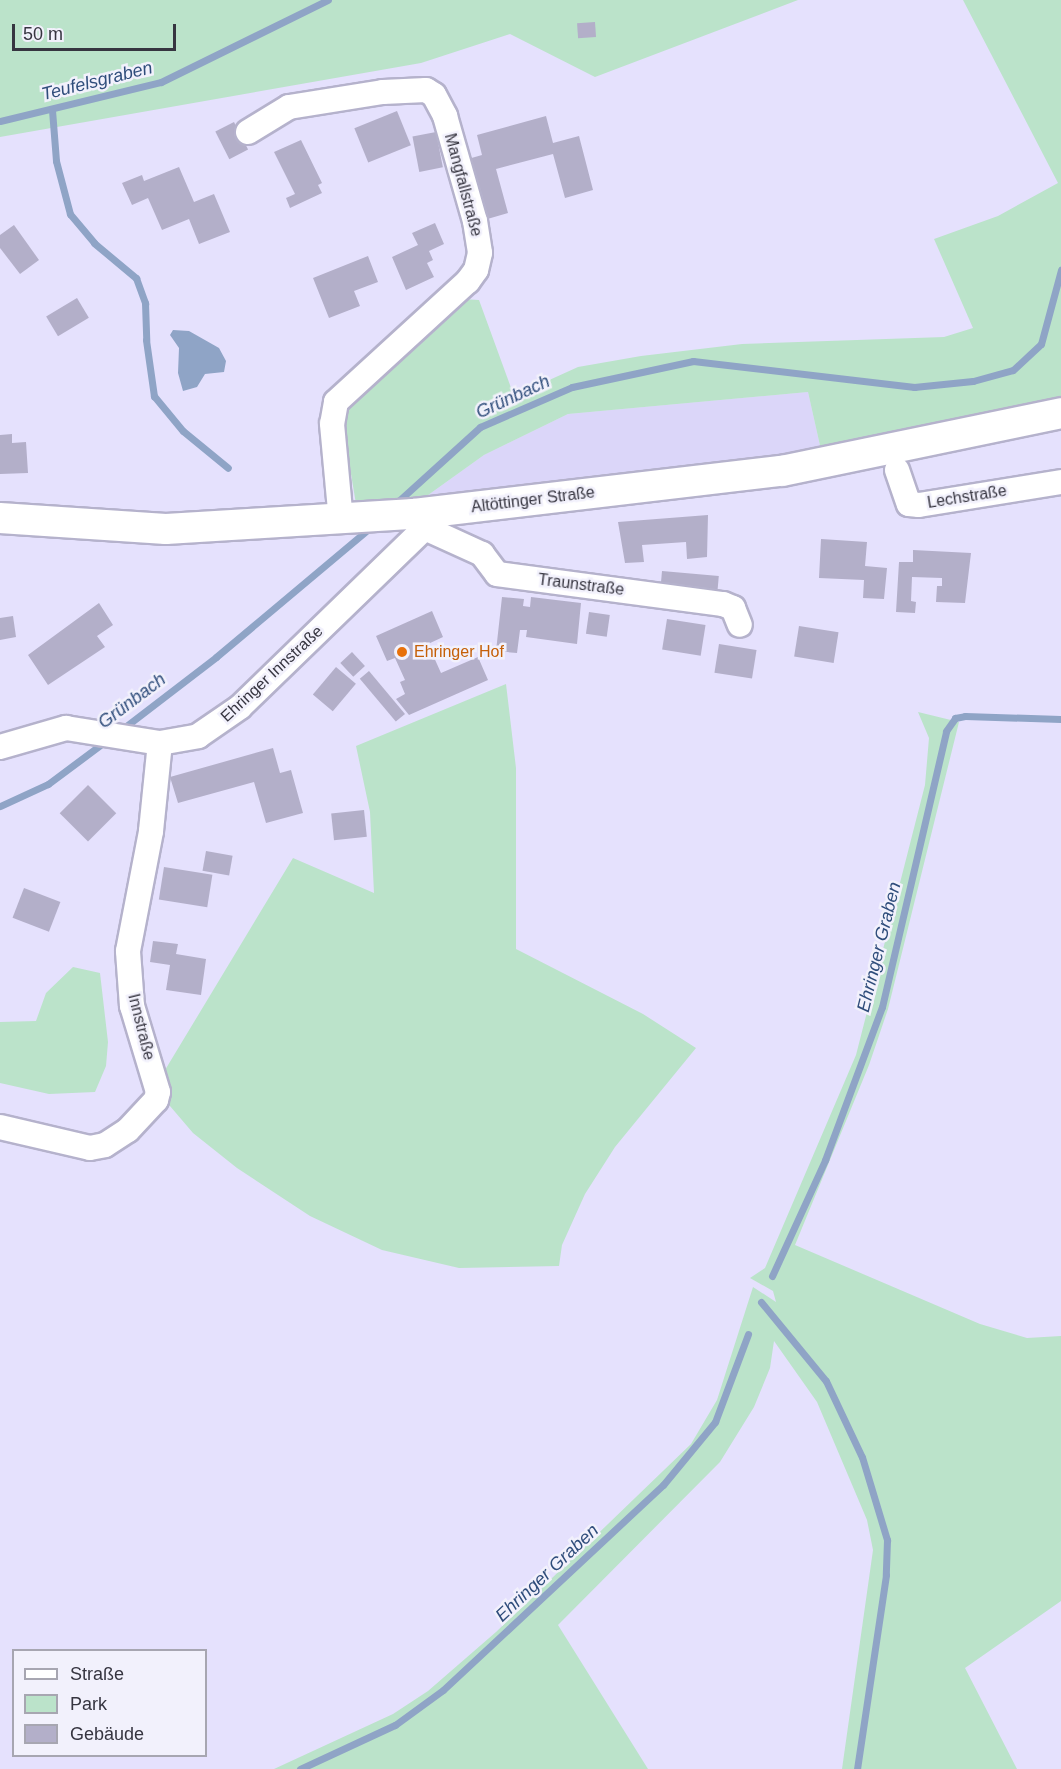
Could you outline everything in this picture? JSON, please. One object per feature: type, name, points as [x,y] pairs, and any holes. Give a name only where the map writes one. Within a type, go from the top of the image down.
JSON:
[{"type":"main road","name":"Altöttinger Straße","points":[[0,518],[166,530],[422,518],[782,471],[1061,413]]},
{"type":"street","name":"Mangfallstraße","points":[[248,132],[289,107],[373,93],[426,90],[440,106],[475,221],[480,253],[476,270],[336,402],[332,424],[349,520]]},
{"type":"street","name":"Lechstraße","points":[[897,470],[909,504],[919,505],[1061,482]]},
{"type":"street","name":"Traunstraße","points":[[422,518],[482,554],[497,574],[723,604],[733,608],[740,625]]},
{"type":"street","name":"Ehringer Innstraße","points":[[0,747],[49,730],[88,730],[132,740],[160,743],[198,736],[240,707],[422,518]]},
{"type":"street","name":"Innstraße","points":[[0,1127],[90,1148],[105,1145],[128,1130],[156,1100],[158,1092],[132,1006],[129,951],[151,831],[160,743]]},
{"type":"shaded area","points":[[808,392],[821,450],[424,498],[484,455],[568,414]]},
{"type":"green space","points":[[0,0],[798,0],[595,77],[510,34],[421,63],[0,137]]},
{"type":"green space","points":[[963,0],[1061,0],[1061,398],[979,420],[821,450],[808,392],[568,414],[484,455],[424,498],[356,504],[344,432],[349,402],[461,299],[479,300],[514,396],[578,367],[641,356],[742,344],[944,337],[973,328],[934,239],[998,216],[1058,183]]},
{"type":"green space","points":[[506,684],[516,768],[516,949],[643,1014],[696,1048],[615,1147],[585,1194],[562,1245],[559,1266],[459,1268],[382,1250],[310,1216],[237,1168],[193,1133],[164,1099],[159,1080],[293,858],[374,893],[370,812],[356,746]]},
{"type":"green space","points":[[918,712],[959,722],[888,1009],[869,1065],[795,1245],[980,1324],[1027,1338],[1061,1336],[1061,1601],[965,1668],[1017,1769],[842,1769],[873,1550],[867,1520],[817,1402],[774,1341],[770,1368],[754,1407],[720,1462],[558,1625],[648,1769],[274,1769],[393,1714],[428,1691],[496,1632],[691,1444],[717,1400],[753,1287],[776,1302],[773,1291],[750,1278],[765,1268],[856,1055],[925,785],[929,738]]},
{"type":"green space","points":[[73,967],[100,973],[108,1042],[106,1066],[95,1092],[49,1094],[0,1083],[0,1022],[36,1021],[46,993]]},
{"type":"water","points":[[173,330],[189,331],[219,348],[226,361],[224,372],[205,374],[197,387],[183,391],[178,373],[179,348],[170,335]]},
{"type":"building","points":[[595,22],[596,37],[578,38],[577,23]]},
{"type":"building","points":[[397,111],[411,145],[368,163],[354,128]]},
{"type":"building","points":[[546,116],[553,143],[579,136],[593,190],[565,198],[553,154],[496,169],[508,213],[484,220],[468,159],[482,155],[477,135]]},
{"type":"building","points":[[234,122],[248,150],[229,159],[215,132]]},
{"type":"building","points":[[436,132],[443,167],[419,172],[412,137]]},
{"type":"building","points":[[301,140],[322,183],[318,185],[322,193],[290,208],[286,198],[295,194],[274,152]]},
{"type":"building","points":[[179,167],[194,202],[214,194],[230,232],[199,244],[189,219],[162,230],[148,198],[132,205],[122,183],[142,175],[144,181]]},
{"type":"building","points":[[435,223],[444,244],[429,251],[433,260],[427,263],[434,277],[406,290],[392,257],[418,245],[412,233]]},
{"type":"building","points":[[14,225],[39,260],[20,274],[0,248],[0,235]]},
{"type":"building","points":[[368,256],[378,282],[354,291],[360,306],[329,318],[313,278]]},
{"type":"building","points":[[77,298],[89,318],[58,336],[46,317]]},
{"type":"building","points":[[12,434],[12,443],[26,442],[28,473],[0,474],[0,435]]},
{"type":"building","points":[[708,515],[707,557],[687,559],[686,542],[642,545],[644,562],[625,563],[618,522]]},
{"type":"building","points":[[821,539],[867,542],[865,566],[887,568],[884,599],[863,598],[864,580],[819,578]]},
{"type":"building","points":[[913,550],[971,553],[965,603],[936,602],[937,586],[942,586],[942,578],[912,577],[911,601],[916,602],[915,613],[896,612],[899,562],[913,562]]},
{"type":"building","points":[[662,571],[719,576],[717,593],[661,588]]},
{"type":"building","points":[[502,597],[524,599],[523,606],[530,607],[531,597],[581,603],[577,644],[526,637],[527,630],[520,630],[517,653],[496,651]]},
{"type":"building","points":[[99,603],[113,625],[97,636],[105,647],[48,685],[28,655]]},
{"type":"building","points":[[432,611],[443,637],[428,644],[441,673],[478,657],[488,680],[409,715],[396,699],[405,694],[400,682],[405,680],[395,658],[387,661],[376,636]]},
{"type":"building","points":[[589,612],[610,615],[607,637],[586,634]]},
{"type":"building","points":[[13,616],[16,637],[0,640],[0,618]]},
{"type":"building","points":[[667,619],[706,625],[701,656],[662,650]]},
{"type":"building","points":[[799,626],[839,632],[834,663],[794,657]]},
{"type":"building","points":[[719,644],[757,650],[752,679],[714,673]]},
{"type":"building","points":[[352,652],[365,666],[353,677],[340,663]]},
{"type":"building","points":[[336,667],[356,684],[333,711],[313,695]]},
{"type":"building","points":[[369,671],[405,714],[396,722],[360,679]]},
{"type":"building","points":[[273,748],[280,773],[291,770],[303,813],[266,823],[254,782],[178,803],[170,777]]},
{"type":"building","points":[[88,785],[116,813],[88,842],[60,813]]},
{"type":"building","points":[[364,810],[367,837],[334,840],[331,813]]},
{"type":"building","points":[[206,851],[233,856],[229,875],[203,871]]},
{"type":"building","points":[[164,867],[212,875],[207,907],[159,900]]},
{"type":"building","points":[[24,888],[60,902],[49,932],[13,918]]},
{"type":"building","points":[[153,941],[178,944],[176,954],[206,959],[201,995],[166,990],[170,965],[150,962]]},
{"type":"waterway","name":"Teufelsgraben","points":[[0,121],[161,82],[328,0]]},
{"type":"waterway","points":[[52,110],[56,161],[70,214],[94,243],[136,278],[145,303],[146,340],[154,396],[183,431],[228,468]]},
{"type":"waterway","name":"Grünbach","points":[[394,505],[480,427],[572,387],[693,361],[914,387],[973,381],[1013,370],[1041,344],[1061,270]]},
{"type":"waterway","name":"Grünbach","points":[[121,730],[216,657],[371,527]]},
{"type":"waterway","name":"Ehringer Graben","points":[[772,1276],[825,1160],[882,1007],[946,731],[955,718],[965,716],[1061,719]]},
{"type":"waterway","name":"Grünbach","points":[[0,806],[48,784],[107,740]]},
{"type":"waterway","points":[[761,1302],[826,1381],[862,1457],[887,1540],[886,1575],[857,1769]]},
{"type":"waterway","name":"Ehringer Graben","points":[[300,1769],[395,1725],[443,1690],[663,1485],[715,1422],[748,1334]]},
{"type":"place","name":"Ehringer Hof","points":[[402,652]]}]
